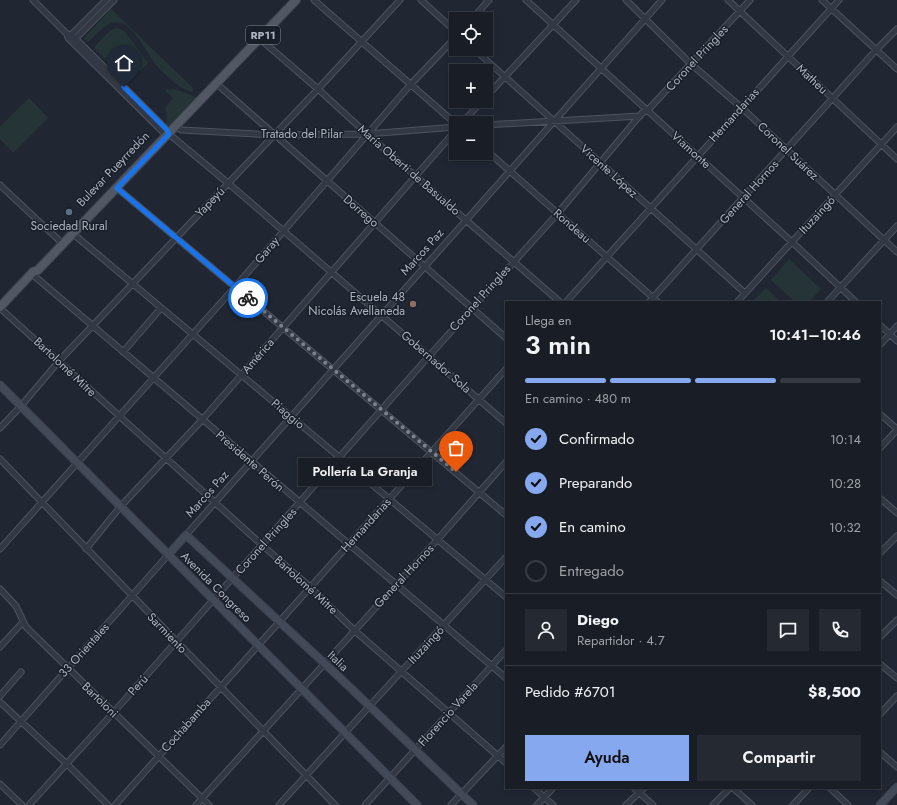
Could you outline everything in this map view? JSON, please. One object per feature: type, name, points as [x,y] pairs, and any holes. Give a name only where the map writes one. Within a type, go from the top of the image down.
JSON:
[{"type":"main road","name":"Bulevar Pueyrredón","points":[[72,232],[170,130],[217,84],[229,69],[296,0]]},
{"type":"main road","name":"Bulevar Pueyrredón","points":[[0,307],[33,273],[38,270],[61,243],[117,188],[224,71],[229,69]]},
{"type":"street","name":"Gobernador Sola","points":[[33,0],[40,9],[228,184],[505,422]]},
{"type":"street","points":[[71,38],[105,4],[114,0]]},
{"type":"street","points":[[314,0],[411,84],[449,120]]},
{"type":"street","name":"Yapeyú","points":[[0,428],[21,406],[59,361],[318,89],[400,0]]},
{"type":"street","points":[[421,0],[449,26]]},
{"type":"street","points":[[478,12],[489,0]]},
{"type":"street","name":"Viamonte","points":[[526,0],[855,301]]},
{"type":"street","points":[[493,89],[576,0]]},
{"type":"street","name":"Coronel Suárez","points":[[626,0],[691,64],[742,108],[897,252]]},
{"type":"street","name":"Marcos Paz","points":[[168,555],[662,0]]},
{"type":"street","name":"Matheu","points":[[728,0],[897,159]]},
{"type":"street","name":"Coronel Pringles","points":[[213,600],[471,308],[558,213],[640,116],[647,111],[750,0]]},
{"type":"street","points":[[822,0],[897,69]]},
{"type":"street","name":"Hernandarias","points":[[567,301],[838,0]]},
{"type":"street","name":"General Hornos","points":[[650,301],[787,151],[832,98],[897,29]]},
{"type":"street","name":"María Oberti de Basualdo","points":[[259,38],[559,301]]},
{"type":"street","name":"Garay","points":[[0,549],[78,464],[235,287],[411,84],[449,44]]},
{"type":"street","name":"Vicente López","points":[[482,56],[745,293]]},
{"type":"street","name":"Dorrego","points":[[217,84],[505,337]]},
{"type":"street","points":[[468,116],[476,108]]},
{"type":"street","points":[[493,125],[640,116]]},
{"type":"street","name":"Ituzaingó","points":[[737,301],[897,127]]},
{"type":"street","name":"Tratado del Pilar","points":[[170,130],[274,135],[367,134],[449,128]]},
{"type":"street","name":"América","points":[[86,549],[120,507],[242,375],[416,176],[449,136]]},
{"type":"street","name":"Rondeau","points":[[493,156],[657,301]]},
{"type":"street","points":[[0,185],[61,243]]},
{"type":"street","points":[[117,188],[505,513]]},
{"type":"street","points":[[828,301],[897,226]]},
{"type":"street","name":"Piaggio","points":[[72,232],[505,596]]},
{"type":"street","name":"Presidente Perón","points":[[33,273],[122,352],[505,677]]},
{"type":"street","name":"Bartolomé Mitre","points":[[0,307],[119,417],[310,587],[354,630],[505,762]]},
{"type":"street","points":[[122,352],[161,308]]},
{"type":"street","points":[[881,326],[897,341]]},
{"type":"street","points":[[881,344],[897,326]]},
{"type":"street","name":"Hernandarias","points":[[259,645],[505,370]]},
{"type":"street","name":"Avenida Congreso","points":[[0,385],[417,805]]},
{"type":"street","points":[[881,415],[897,429],[881,447]]},
{"type":"street","name":"Sarmiento","points":[[0,459],[219,687],[335,805]]},
{"type":"street","name":"General Hornos","points":[[196,805],[505,463]]},
{"type":"street","points":[[881,499],[897,513]]},
{"type":"street","name":"Italia","points":[[186,535],[474,805]]},
{"type":"street","points":[[881,552],[897,536]]},
{"type":"street","name":"33 Orientales","points":[[0,745],[168,555]]},
{"type":"street","name":"Ituzaingó","points":[[279,805],[505,558]]},
{"type":"street","points":[[881,582],[897,595]]},
{"type":"street","name":"Bartoloni","points":[[0,589],[16,606],[26,627],[67,669],[209,805]]},
{"type":"street","name":"Perú","points":[[29,805],[213,600]]},
{"type":"street","points":[[881,636],[897,620]]},
{"type":"street","points":[[0,646],[23,622]]},
{"type":"street","name":"Cochabamba","points":[[115,805],[219,687],[259,645]]},
{"type":"street","name":"Florencio Varela","points":[[365,805],[505,651]]},
{"type":"street","points":[[881,665],[897,678]]},
{"type":"street","points":[[0,696],[21,672]]},
{"type":"street","points":[[881,713],[897,696]]},
{"type":"street","points":[[0,702],[67,764],[108,805]]},
{"type":"street","points":[[451,805],[505,748]]},
{"type":"street","points":[[881,753],[897,767]]},
{"type":"street","points":[[0,784],[22,805]]},
{"type":"street","points":[[880,805],[897,787]]},
{"type":"street","points":[[535,789],[554,805]]},
{"type":"street","points":[[537,805],[552,789]]},
{"type":"street","points":[[635,789],[653,805]]},
{"type":"street","points":[[626,805],[643,789]]},
{"type":"street","points":[[713,805],[729,789]]},
{"type":"street","points":[[734,789],[752,805]]},
{"type":"street","points":[[793,805],[808,789]]},
{"type":"street","points":[[831,789],[848,805]]},
{"type":"shaded area","points":[[111,9],[194,89],[191,92],[177,84],[157,66],[139,39],[127,26],[121,23],[111,23],[100,30],[88,42],[84,38]]},
{"type":"shaded area","points":[[118,28],[126,33],[148,63],[129,82],[94,48],[108,33]]},
{"type":"shaded area","points":[[174,89],[196,97],[169,125],[166,125],[167,114],[165,108],[173,98],[165,90]]},
{"type":"shaded area","points":[[29,98],[48,118],[13,153],[0,139],[0,127]]},
{"type":"shaded area","points":[[789,259],[821,289],[810,301],[794,301],[771,280]]},
{"type":"shaded area","points":[[766,288],[780,301],[753,301]]},
{"type":"way so far","points":[[248,298],[456,472]]},
{"type":"place","name":"Sociedad Rural","points":[[69,212]]},
{"type":"place","name":"Escuela 48 Nicolás Avellaneda","points":[[413,304]]},
{"type":"place","name":"Pollería La Granja","points":[[456,472]]},
{"type":"route","points":[[124,87],[167,130],[169,134],[117,188],[248,298]]}]
